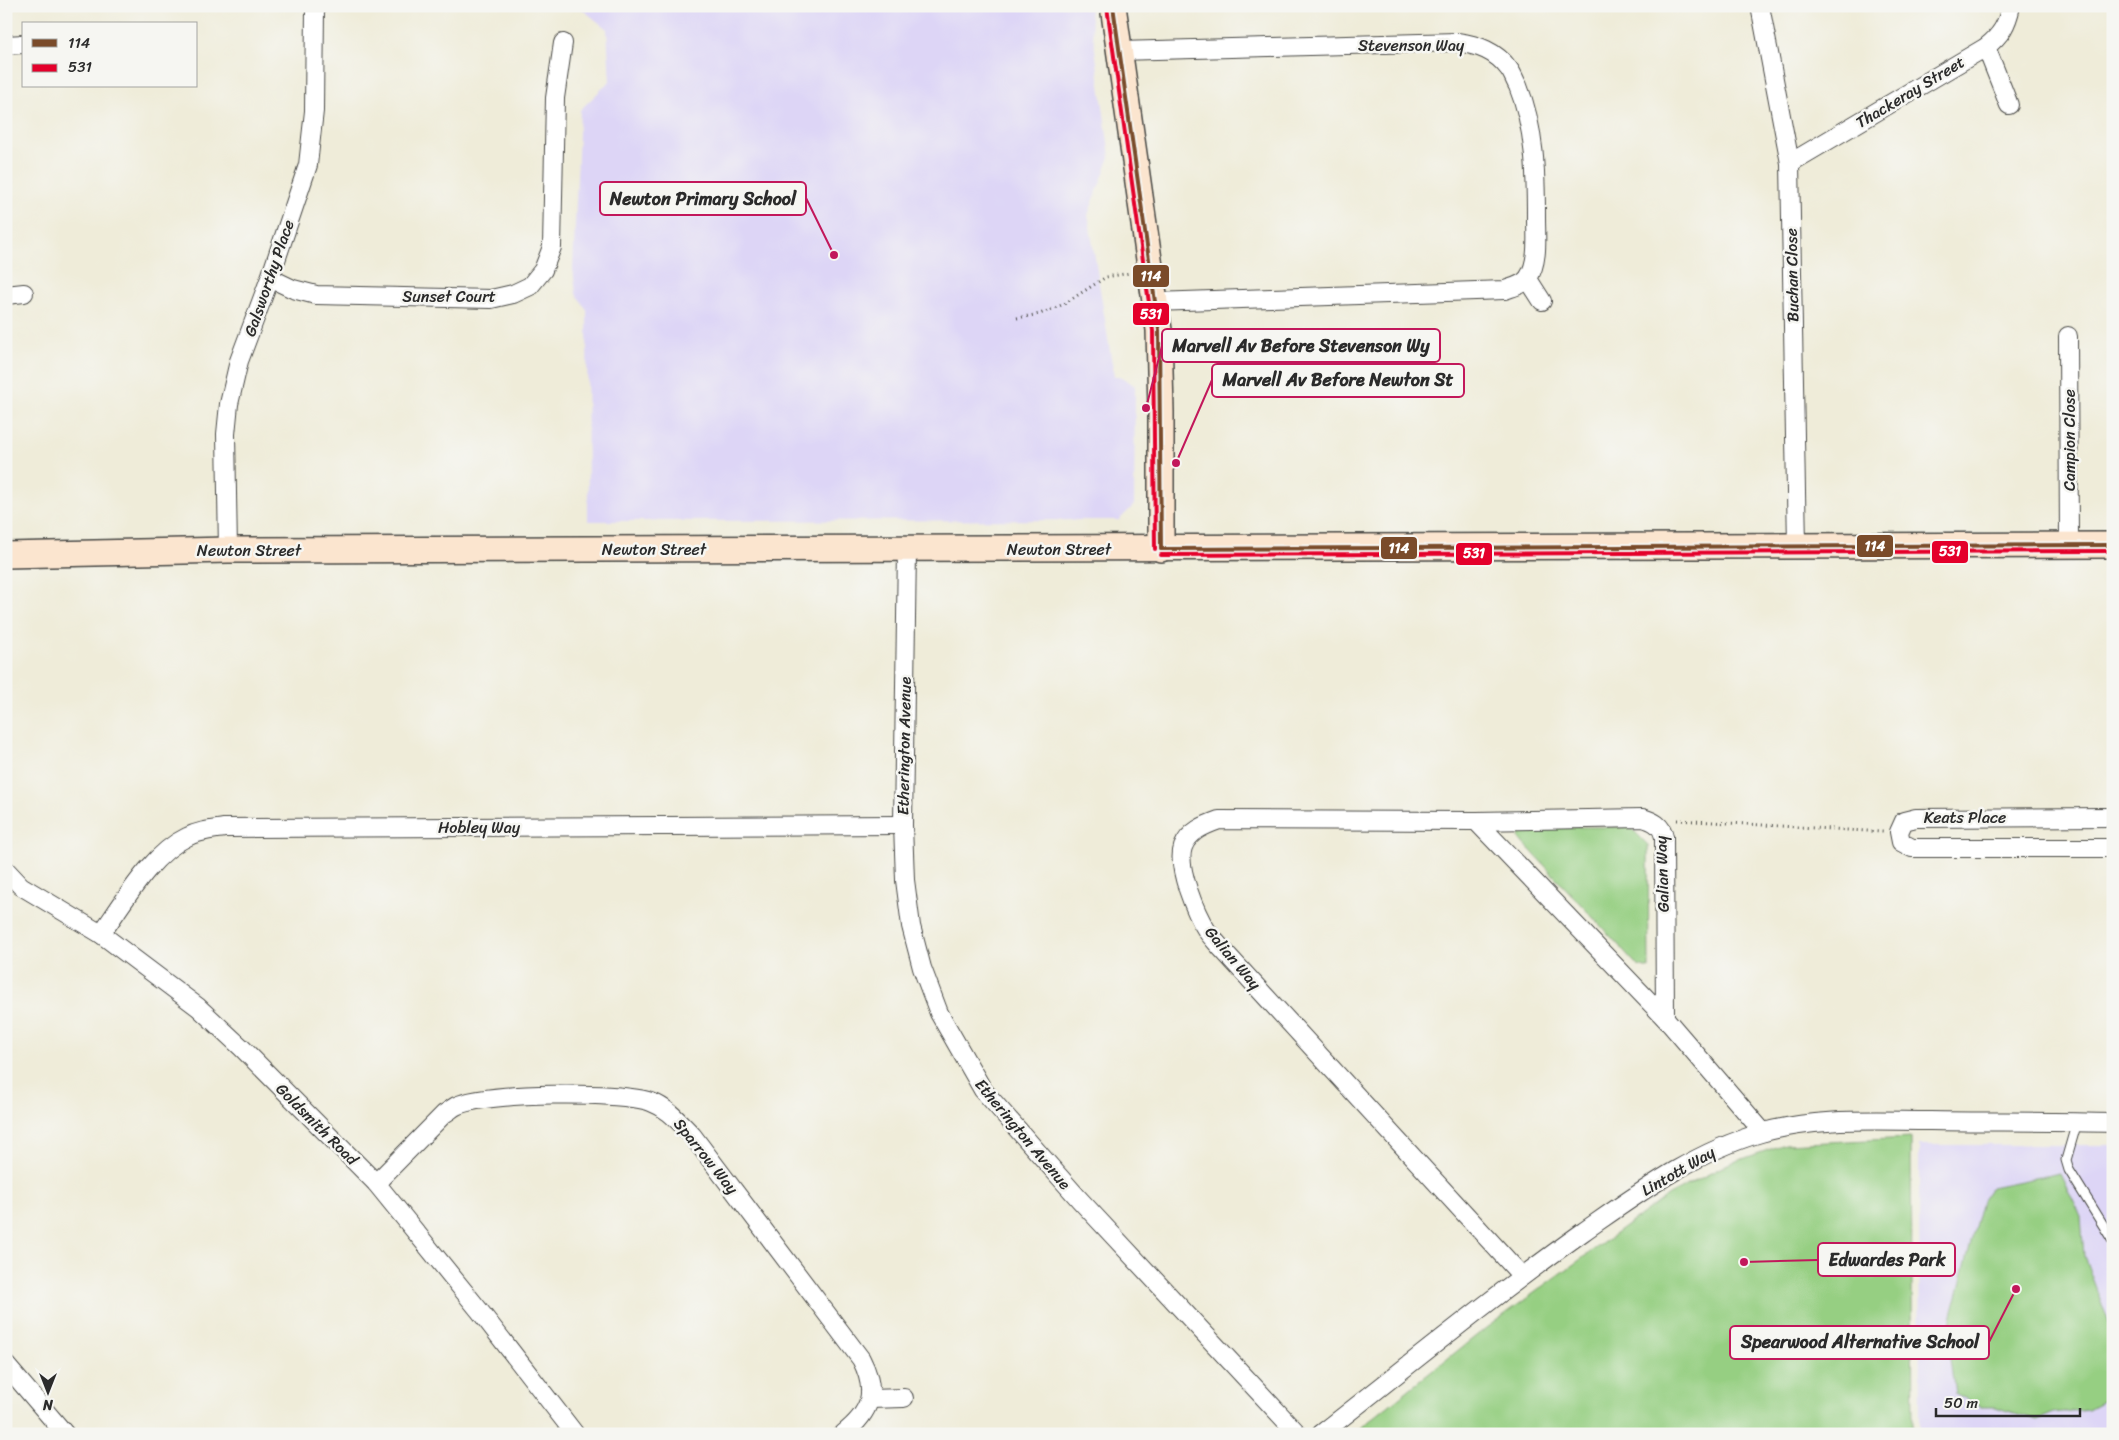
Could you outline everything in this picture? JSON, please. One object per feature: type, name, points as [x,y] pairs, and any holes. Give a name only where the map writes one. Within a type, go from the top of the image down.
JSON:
[{"type":"street","name":"Galsworthy Place","points":[[228,550],[226,434],[229,404],[239,361],[270,278],[308,165],[314,112],[315,6]]},
{"type":"street","points":[[1113,6],[1155,302],[1161,366],[1161,548]]},
{"type":"street","name":"Buchan Close","points":[[1760,6],[1790,162],[1797,546]]},
{"type":"street","name":"Thackeray Street","points":[[1790,162],[1986,47],[2000,36],[2008,21],[2011,6]]},
{"type":"street","name":"Stevenson Way","points":[[1119,51],[1457,42],[1475,45],[1491,52],[1501,59],[1511,71],[1526,105],[1534,150],[1536,244],[1532,269],[1528,279]]},
{"type":"street","name":"Sunset Court","points":[[270,278],[294,289],[316,295],[490,298],[513,294],[530,286],[543,270],[552,247],[555,98],[563,43]]},
{"type":"street","points":[[6,44],[22,44]]},
{"type":"street","points":[[1986,47],[2009,105]]},
{"type":"street","points":[[1155,302],[1505,290],[1520,285],[1528,279],[1542,301]]},
{"type":"street","points":[[6,295],[24,293]]},
{"type":"street","name":"Campion Close","points":[[2068,336],[2070,545]]},
{"type":"street","name":"Newton Street","points":[[6,555],[228,550],[2113,545]]},
{"type":"street","name":"Etherington Avenue","points":[[907,549],[903,825],[905,880],[911,926],[922,968],[939,1014],[983,1090],[1079,1199],[1298,1434]]},
{"type":"street","name":"Keats Place","points":[[2113,817],[1916,818],[1904,821],[1898,832],[1901,842],[1912,848],[2113,848]]},
{"type":"street","name":"Galian Way","points":[[1522,1276],[1222,949],[1207,930],[1195,907],[1186,880],[1182,859],[1183,846],[1200,826],[1219,820],[1476,821],[1642,818],[1652,820],[1663,830],[1664,837],[1665,1018]]},
{"type":"street","points":[[1476,821],[1665,1018],[1763,1132]]},
{"type":"street","name":"Hobley Way","points":[[101,934],[154,862],[169,849],[186,837],[202,831],[224,828],[903,825]]},
{"type":"street","name":"Goldsmith Road","points":[[6,870],[21,886],[101,934],[198,1007],[242,1048],[376,1183],[479,1310],[575,1434]]},
{"type":"street","name":"Sparrow Way","points":[[376,1183],[444,1114],[457,1105],[494,1098],[531,1096],[628,1097],[651,1102],[671,1113],[692,1135],[862,1359],[868,1372],[870,1398]]},
{"type":"street","name":"Lintott Way","points":[[1321,1434],[1522,1276],[1655,1181],[1697,1157],[1763,1132],[1814,1123],[1863,1121],[2113,1123]]},
{"type":"street","points":[[8,1369],[65,1434]]},
{"type":"street","points":[[842,1434],[856,1424],[865,1413],[870,1398],[904,1398]]},
{"type":"lane","points":[[2077,1122],[2066,1160],[2069,1170],[2113,1241]]},
{"type":"path","points":[[1018,318],[1040,314],[1064,304],[1106,277],[1135,272]]},
{"type":"path","points":[[1658,825],[1671,820],[1898,832]]},
{"type":"shaded area","points":[[578,6],[1089,6],[1110,157],[1088,215],[1114,376],[1125,379],[1135,386],[1134,505],[1119,520],[588,521],[587,310],[576,294],[573,269],[580,110],[610,81],[607,29]]},
{"type":"shaded area","points":[[1919,1145],[2113,1145],[2113,1434],[1920,1434]]},
{"type":"green space","points":[[1521,827],[1630,827],[1648,845],[1649,969],[1638,966],[1519,838]]},
{"type":"green space","points":[[1911,1138],[1913,1434],[1353,1434],[1486,1328],[1669,1195],[1728,1164],[1785,1144]]},
{"type":"green space","points":[[2060,1173],[2081,1217],[2084,1256],[2112,1331],[2113,1392],[2107,1399],[2088,1409],[2054,1413],[2037,1420],[1996,1407],[1981,1407],[1955,1393],[1945,1342],[1982,1200],[1991,1187]]},
{"type":"transit line","name":"114","points":[[1113,6],[1159,330],[1161,549]]},
{"type":"transit line","name":"531","points":[[1107,7],[1153,331],[1155,549]]},
{"type":"transit line","name":"114","points":[[1161,549],[2113,545]]},
{"type":"transit line","name":"531","points":[[1161,555],[2113,551]]},
{"type":"place","name":"Newton Primary School","points":[[834,255]]},
{"type":"place","name":"Marvell Av Before Stevenson Wy","points":[[1146,408]]},
{"type":"place","name":"Marvell Av Before Newton St","points":[[1176,463]]},
{"type":"place","name":"Edwardes Park","points":[[1744,1262]]},
{"type":"place","name":"Spearwood Alternative School","points":[[2016,1289]]}]
